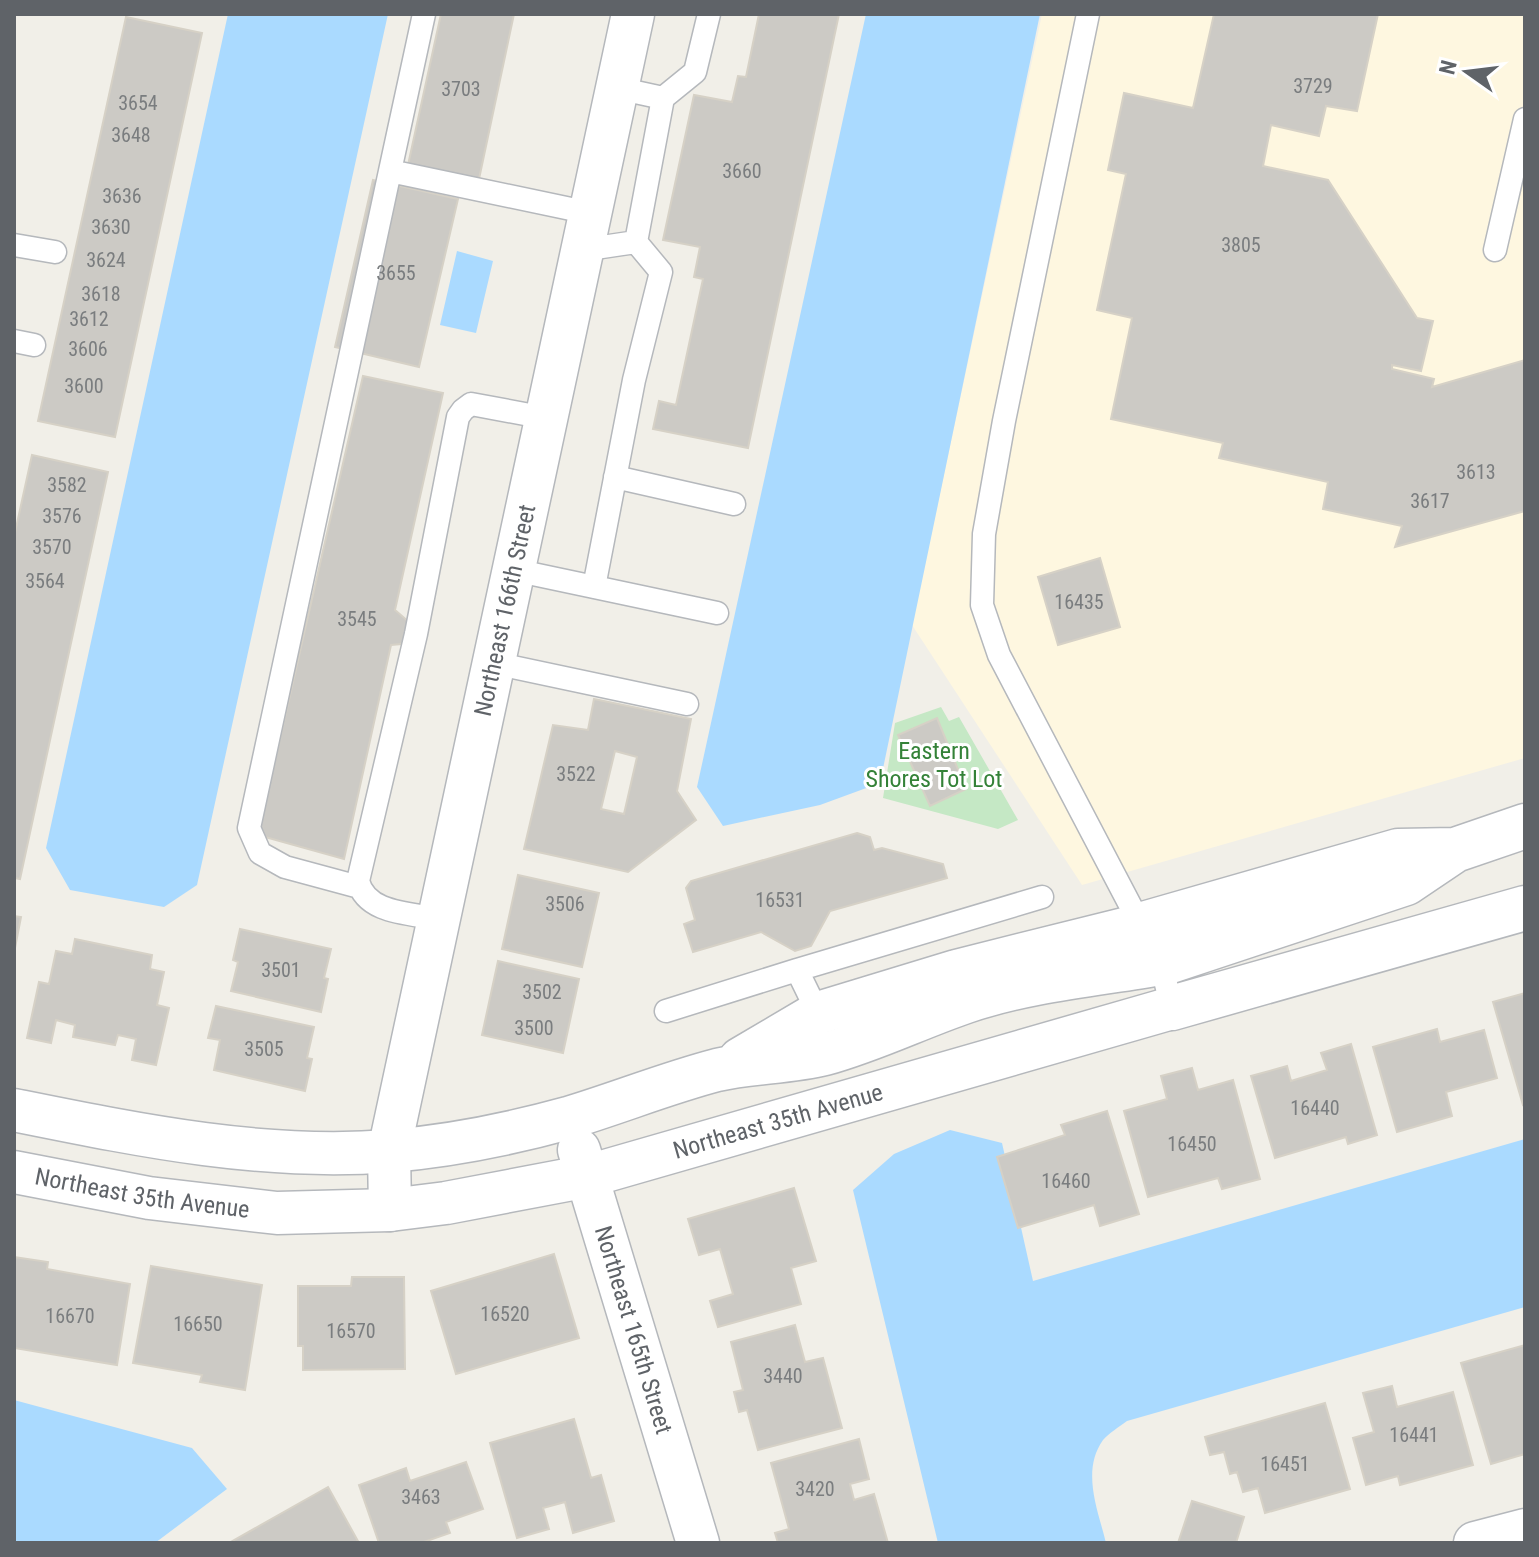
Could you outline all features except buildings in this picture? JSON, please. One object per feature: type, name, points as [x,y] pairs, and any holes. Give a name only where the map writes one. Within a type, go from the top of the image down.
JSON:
[{"type":"street","name":"Northeast 166th Street","points":[[390,1210],[389,1151],[633,14]]},
{"type":"street","points":[[14,1110],[158,1139],[222,1148],[286,1152],[389,1151],[459,1142],[569,1117],[722,1070],[823,1055],[912,1024],[959,1034],[1406,883],[1455,850],[1525,826]]},
{"type":"street","points":[[722,1070],[818,1013],[956,971],[1140,925],[1398,851],[1455,850]]},
{"type":"street","name":"Northeast 35th Avenue","points":[[14,1172],[149,1198],[277,1213],[390,1210],[526,1190],[588,1176],[1525,908]]},
{"type":"street","name":"Northeast 165th Street","points":[[569,1117],[698,1543]]},
{"type":"street","points":[[1475,1543],[1525,1530]]},
{"type":"lane","points":[[359,887],[285,867],[260,853],[249,828],[424,14]]},
{"type":"lane","points":[[636,242],[663,98],[695,72],[709,14]]},
{"type":"lane","points":[[1088,14],[1001,435],[984,534],[982,605],[999,655],[1161,964],[1172,1008]]},
{"type":"lane","points":[[617,88],[663,98]]},
{"type":"lane","points":[[1495,250],[1525,119]]},
{"type":"lane","points":[[390,171],[586,231],[636,242],[661,272],[634,380],[594,587]]},
{"type":"lane","points":[[14,245],[55,252]]},
{"type":"lane","points":[[439,919],[375,905],[366,900],[358,881],[416,634],[458,417],[471,404],[546,418]]},
{"type":"lane","points":[[615,477],[734,504]]},
{"type":"lane","points":[[514,570],[717,613]]},
{"type":"lane","points":[[494,663],[687,704]]},
{"type":"lane","points":[[666,1011],[1042,897]]},
{"type":"lane","points":[[797,970],[818,1013]]},
{"type":"shaded area","points":[[1042,14],[1525,14],[1525,758],[1082,885],[912,625]]},
{"type":"green space","name":"Eastern Shores Tot Lot","points":[[941,707],[949,721],[959,717],[1018,820],[998,829],[883,798],[895,723]]},
{"type":"water","points":[[228,14],[388,14],[197,885],[164,907],[70,890],[46,848]]},
{"type":"water","points":[[866,14],[1040,14],[880,783],[820,805],[723,826],[697,787]]},
{"type":"water","points":[[457,251],[493,261],[476,333],[440,325]]},
{"type":"water","points":[[950,1130],[1002,1143],[1033,1281],[1525,1139],[1525,1307],[1127,1421],[1103,1440],[1093,1465],[1093,1491],[1106,1543],[938,1543],[853,1190],[894,1154]]},
{"type":"water","points":[[14,1400],[192,1448],[227,1489],[155,1543],[14,1543]]}]
